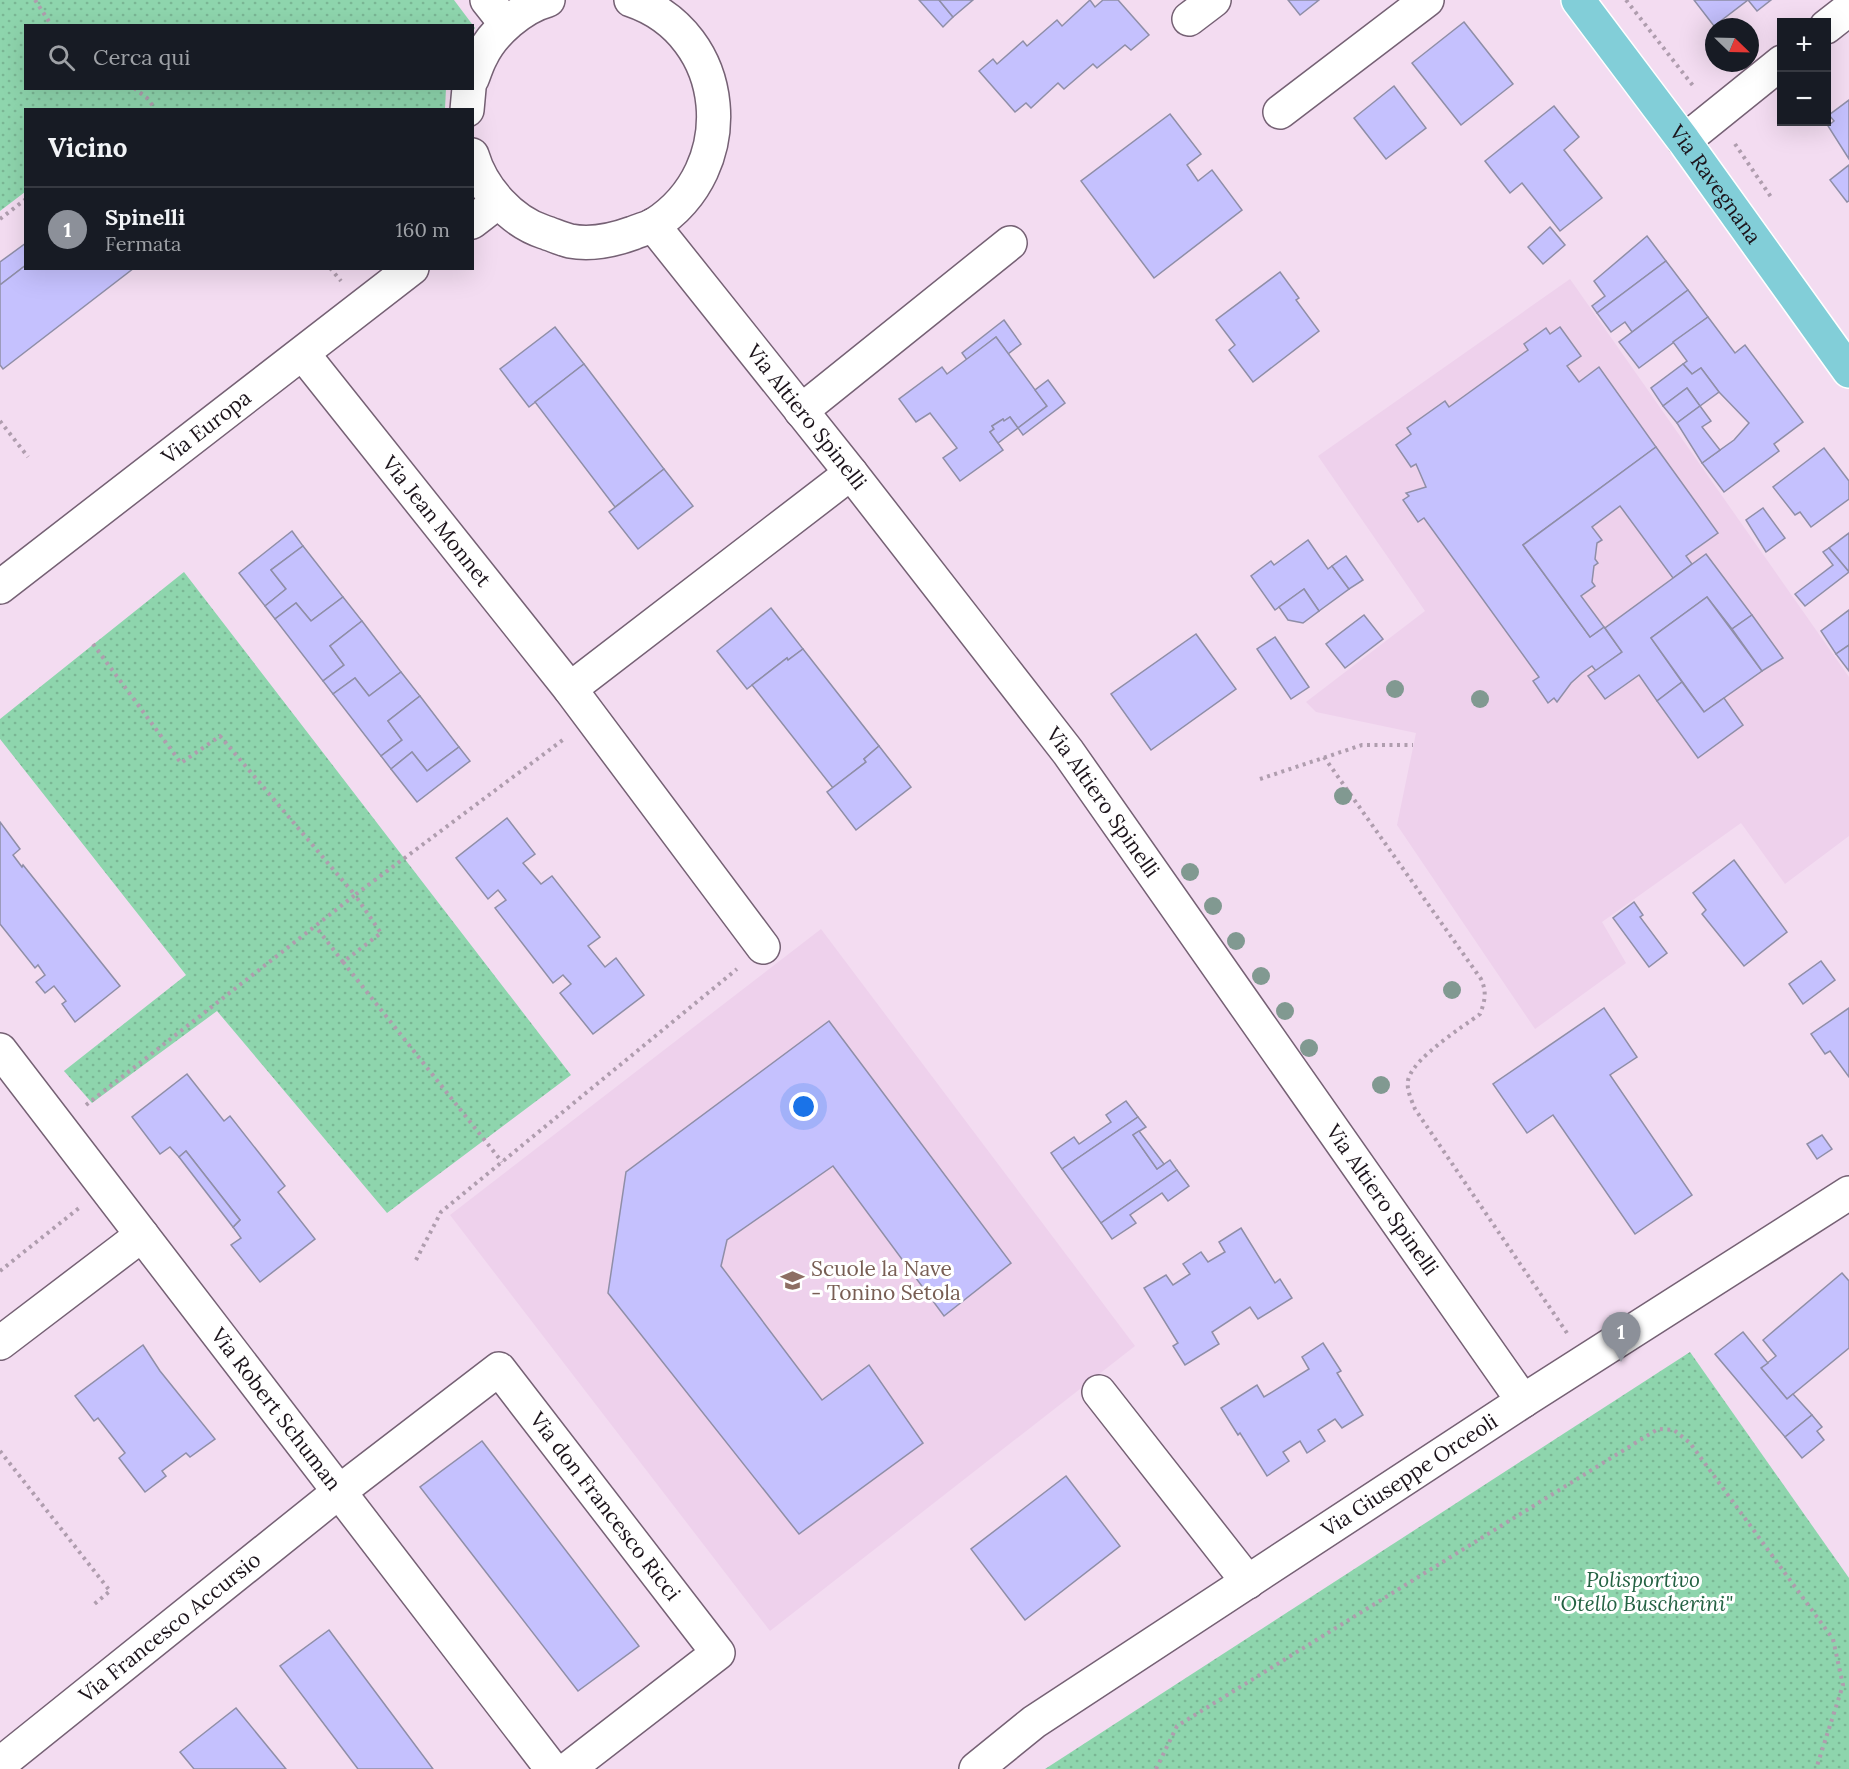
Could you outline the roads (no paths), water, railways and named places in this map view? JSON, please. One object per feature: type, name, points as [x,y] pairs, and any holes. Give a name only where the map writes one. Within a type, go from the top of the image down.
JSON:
[{"type":"main road","name":"Via Ravegnana","points":[[1578,0],[1684,141],[1849,371]]},
{"type":"street","points":[[474,74],[496,12],[548,0]]},
{"type":"street","points":[[474,161],[477,170],[498,202],[532,228],[572,241],[614,240],[653,225],[682,201],[704,170],[714,133],[713,94],[701,59],[678,28],[648,6],[631,0]]},
{"type":"street","points":[[1280,112],[1426,0]]},
{"type":"street","points":[[1831,24],[1849,9]]},
{"type":"street","points":[[1684,141],[1777,66]]},
{"type":"street","points":[[467,108],[469,90]]},
{"type":"street","points":[[474,220],[498,202]]},
{"type":"street","name":"Via Altiero Spinelli","points":[[653,225],[851,473],[1068,753],[1523,1401]]},
{"type":"street","points":[[801,411],[1010,243]]},
{"type":"street","name":"Via Europa","points":[[0,587],[409,270]]},
{"type":"street","name":"Via Jean Monnet","points":[[303,354],[570,689],[763,947]]},
{"type":"street","points":[[570,689],[851,473]]},
{"type":"street","name":"Via Robert Schuman","points":[[0,1050],[552,1769]]},
{"type":"street","name":"Via Giuseppe Orceoli","points":[[976,1769],[1034,1722],[1523,1401],[1849,1193]]},
{"type":"street","points":[[0,1342],[142,1235]]},
{"type":"street","name":"Via don Francesco Ricci","points":[[340,1491],[499,1369],[718,1653],[568,1769]]},
{"type":"street","points":[[1099,1392],[1248,1582]]},
{"type":"street","name":"Via Francesco Accursio","points":[[0,1764],[340,1491]]},
{"type":"place","name":"Scuole la Nave - Tonino Setola","points":[[793,1281]]},
{"type":"place","name":"Spinelli","points":[[1621,1362]]},
{"type":"park label","name":"Polisportivo \"Otello Buscherini\"","points":[[1643,1592]]}]
